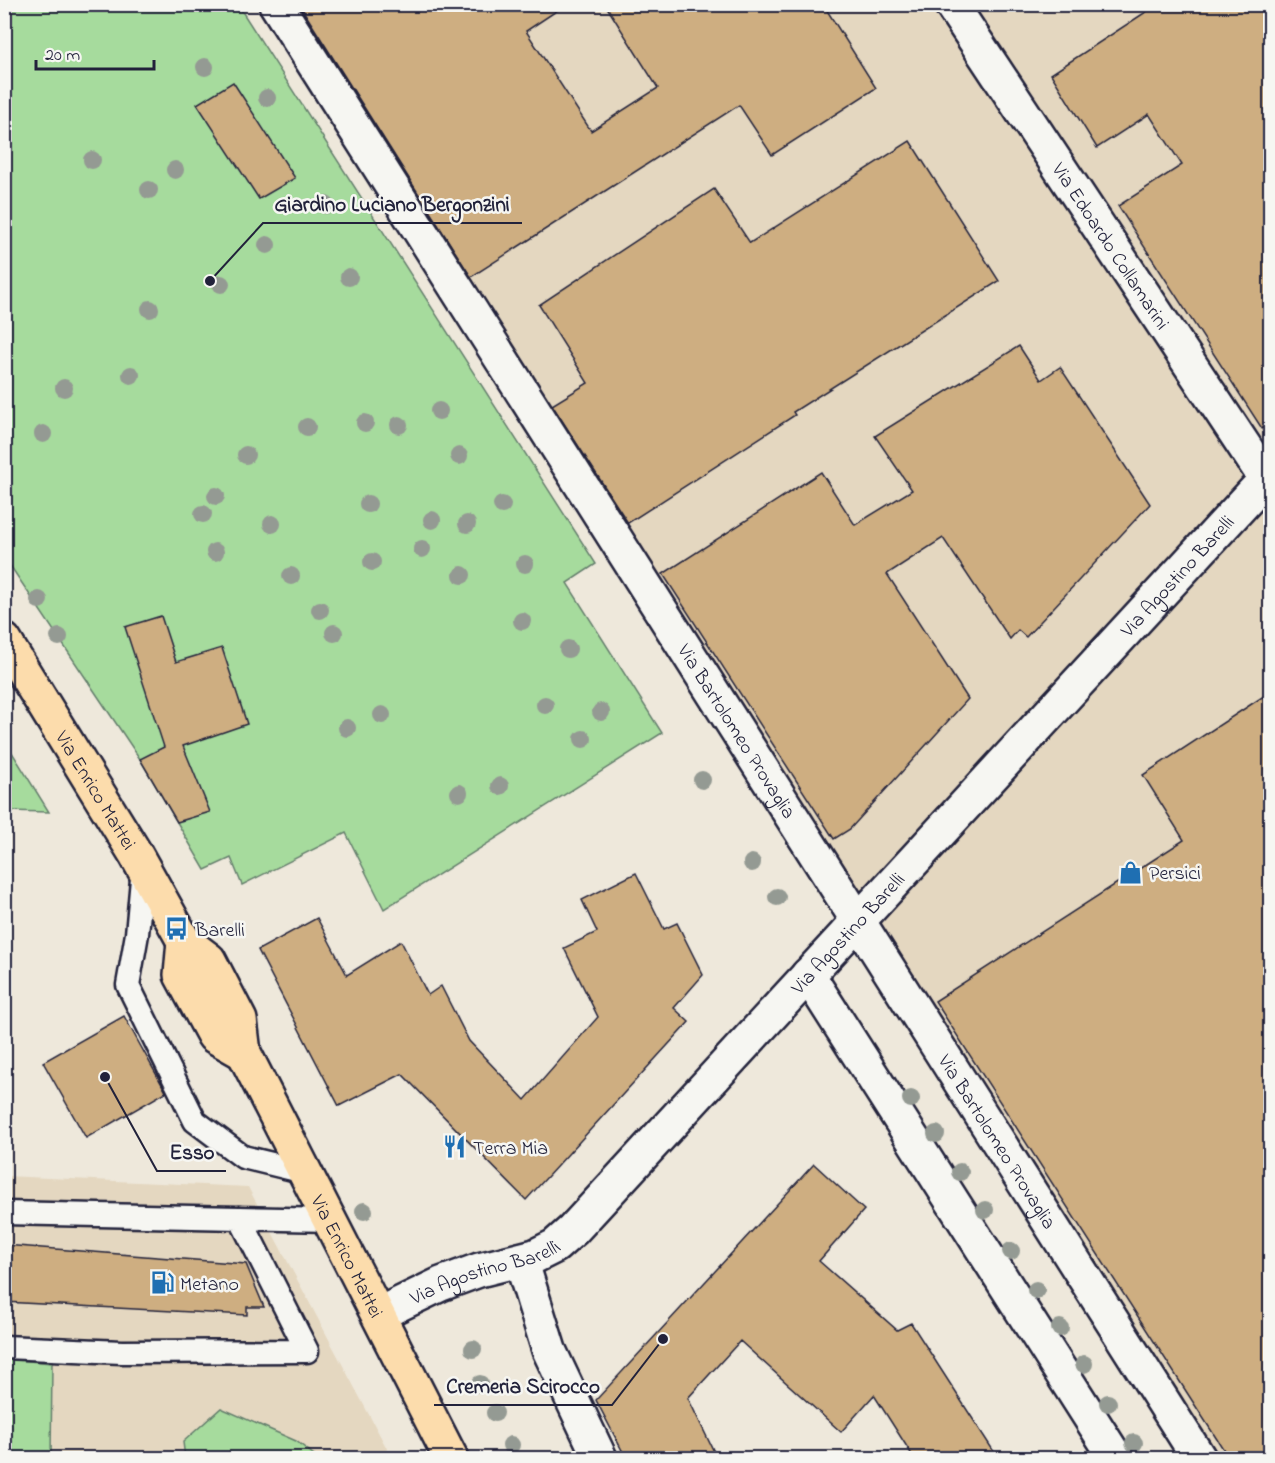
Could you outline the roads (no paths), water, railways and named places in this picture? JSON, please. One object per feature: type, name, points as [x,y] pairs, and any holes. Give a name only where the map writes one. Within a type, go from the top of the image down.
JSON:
[{"type":"main road","name":"Via Enrico Mattei","points":[[4,640],[143,868],[184,941],[209,960],[240,1020],[244,1053],[451,1458]]},
{"type":"street","name":"Via Bartolomeo Provaglia","points":[[276,4],[1199,1458]]},
{"type":"street","name":"Via Edoardo Collamarini","points":[[951,4],[1268,482]]},
{"type":"street","name":"Via Agostino Barelli","points":[[379,1314],[441,1284],[479,1270],[521,1260],[555,1246],[573,1230],[1268,482]]},
{"type":"street","points":[[808,975],[1116,1458]]},
{"type":"street","points":[[521,1260],[549,1350],[600,1458]]},
{"type":"lane","points":[[143,868],[128,985],[195,1121],[243,1157],[304,1172]]},
{"type":"lane","points":[[4,1213],[330,1220]]},
{"type":"lane","points":[[4,1347],[122,1352],[307,1351],[240,1218]]},
{"type":"place","name":"Giardino Luciano Bergonzini","points":[[210,281]]},
{"type":"place","name":"Persici","points":[[1131,872]]},
{"type":"place","name":"Barelli","points":[[177,929]]},
{"type":"place","name":"Esso","points":[[105,1077]]},
{"type":"place","name":"Terra Mia","points":[[455,1147]]},
{"type":"place","name":"Metano","points":[[162,1283]]},
{"type":"place","name":"Cremeria Scirocco","points":[[663,1339]]}]
